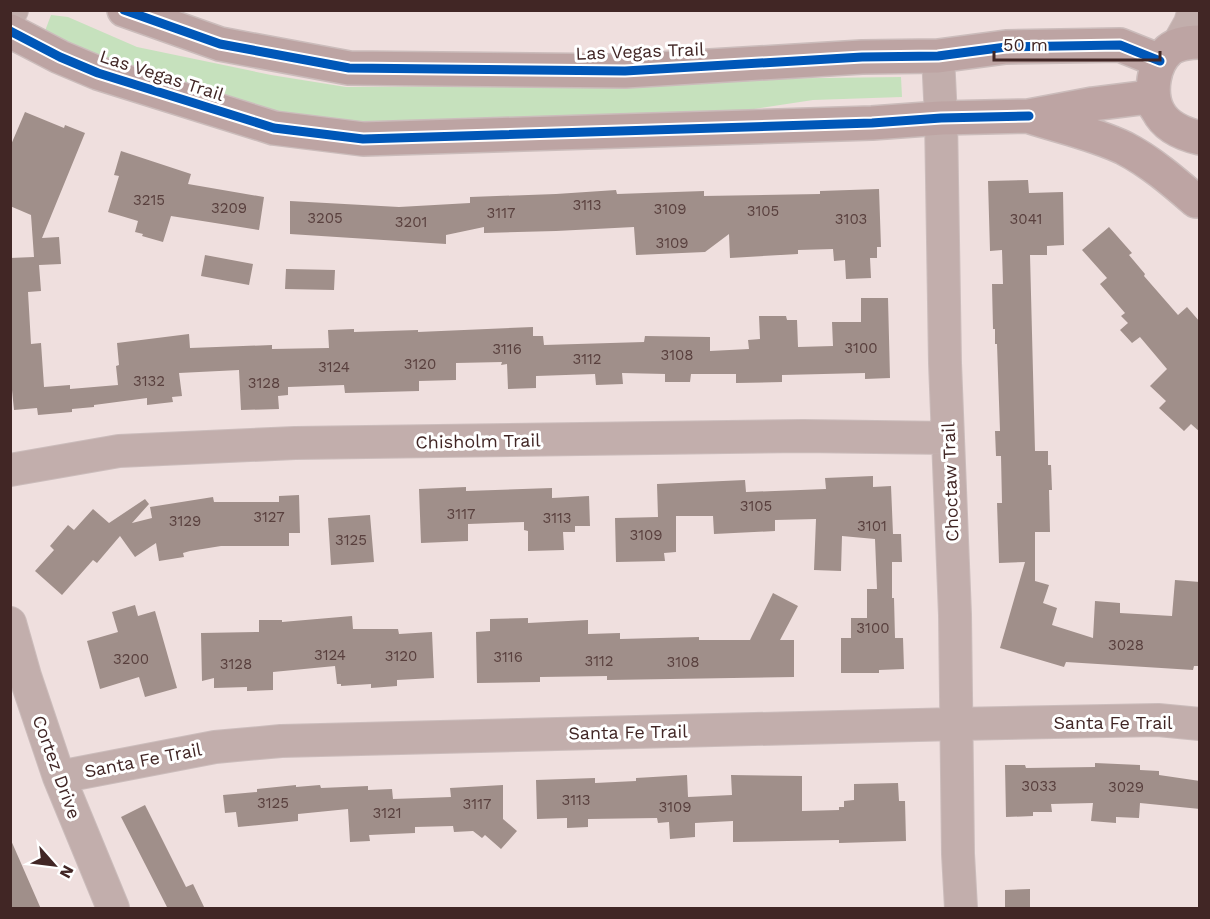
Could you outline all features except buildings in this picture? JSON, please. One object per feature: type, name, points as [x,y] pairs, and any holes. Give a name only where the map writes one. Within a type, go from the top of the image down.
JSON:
[{"type":"main road","name":"Las Vegas Trail","points":[[124,10],[220,44],[349,68],[625,71],[862,57],[938,56],[1006,47],[1120,45],[1179,50]]},
{"type":"main road","name":"Las Vegas Trail","points":[[10,30],[60,57],[98,73],[274,128],[363,139],[1029,116]]},
{"type":"main road","points":[[1179,50],[1154,76],[1153,94],[1184,163],[1198,204]]},
{"type":"main road","points":[[1029,116],[1149,97],[1163,118],[1182,133],[1200,138]]},
{"type":"main road","points":[[1029,116],[1124,148],[1172,180],[1198,204]]},
{"type":"street","points":[[1179,50],[1194,10]]},
{"type":"street","name":"Choctaw Trail","points":[[938,56],[945,351],[955,615],[961,909]]},
{"type":"street","name":"Chisholm Trail","points":[[10,470],[119,451],[295,443],[803,436],[948,438]]},
{"type":"street","name":"Cortez Drive","points":[[10,623],[59,777],[113,909]]},
{"type":"street","name":"Santa Fe Trail","points":[[59,777],[214,747],[281,741],[1158,720],[1200,724]]},
{"type":"green space","points":[[51,15],[68,17],[137,47],[271,75],[346,87],[901,77],[902,97],[813,100],[728,113],[421,123],[354,121],[273,112],[124,67],[45,31]]},
{"type":"cycle path","points":[[124,10],[220,44],[349,68],[625,71],[862,57],[938,56],[1006,47],[1120,45],[1160,61]]},
{"type":"cycle path","points":[[10,31],[60,57],[98,73],[274,128],[363,139],[1029,116]]}]
